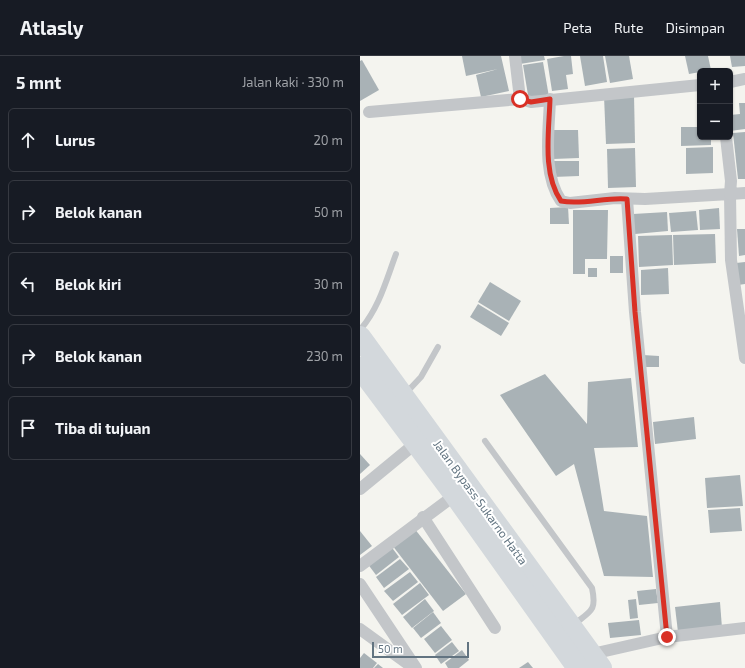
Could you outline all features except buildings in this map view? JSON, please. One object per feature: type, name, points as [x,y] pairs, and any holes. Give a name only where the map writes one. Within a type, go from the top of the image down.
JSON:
[{"type":"highway","name":"Jalan Bypass Sukarno Hatta","points":[[360,337],[572,626],[590,663]]},
{"type":"highway","name":"Jalan Bypass Sukarno Hatta","points":[[360,368],[455,495],[590,663]]},
{"type":"street","points":[[515,56],[520,99]]},
{"type":"street","points":[[733,81],[745,79]]},
{"type":"street","points":[[369,112],[520,99],[531,102],[697,85]]},
{"type":"street","points":[[550,99],[549,161],[551,180],[561,201],[570,203],[615,198],[660,199],[745,193]]},
{"type":"street","points":[[726,140],[731,181],[731,260],[745,358]]},
{"type":"street","points":[[627,199],[635,312],[667,637]]},
{"type":"street","points":[[360,489],[416,443]]},
{"type":"street","points":[[360,566],[423,517],[455,495]]},
{"type":"street","points":[[423,517],[495,628]]},
{"type":"street","points":[[360,584],[415,668]]},
{"type":"street","points":[[590,663],[667,637],[745,628]]},
{"type":"street","points":[[360,629],[415,668]]},
{"type":"lane","points":[[360,330],[371,317],[378,303],[396,254]]},
{"type":"lane","points":[[403,395],[422,377],[438,347]]},
{"type":"lane","points":[[485,441],[592,588],[595,602],[591,611],[572,626]]},
{"type":"route","points":[[520,99],[531,102],[550,99],[549,161],[551,180],[561,201],[570,203],[615,198],[627,199],[635,312],[667,637]]}]
